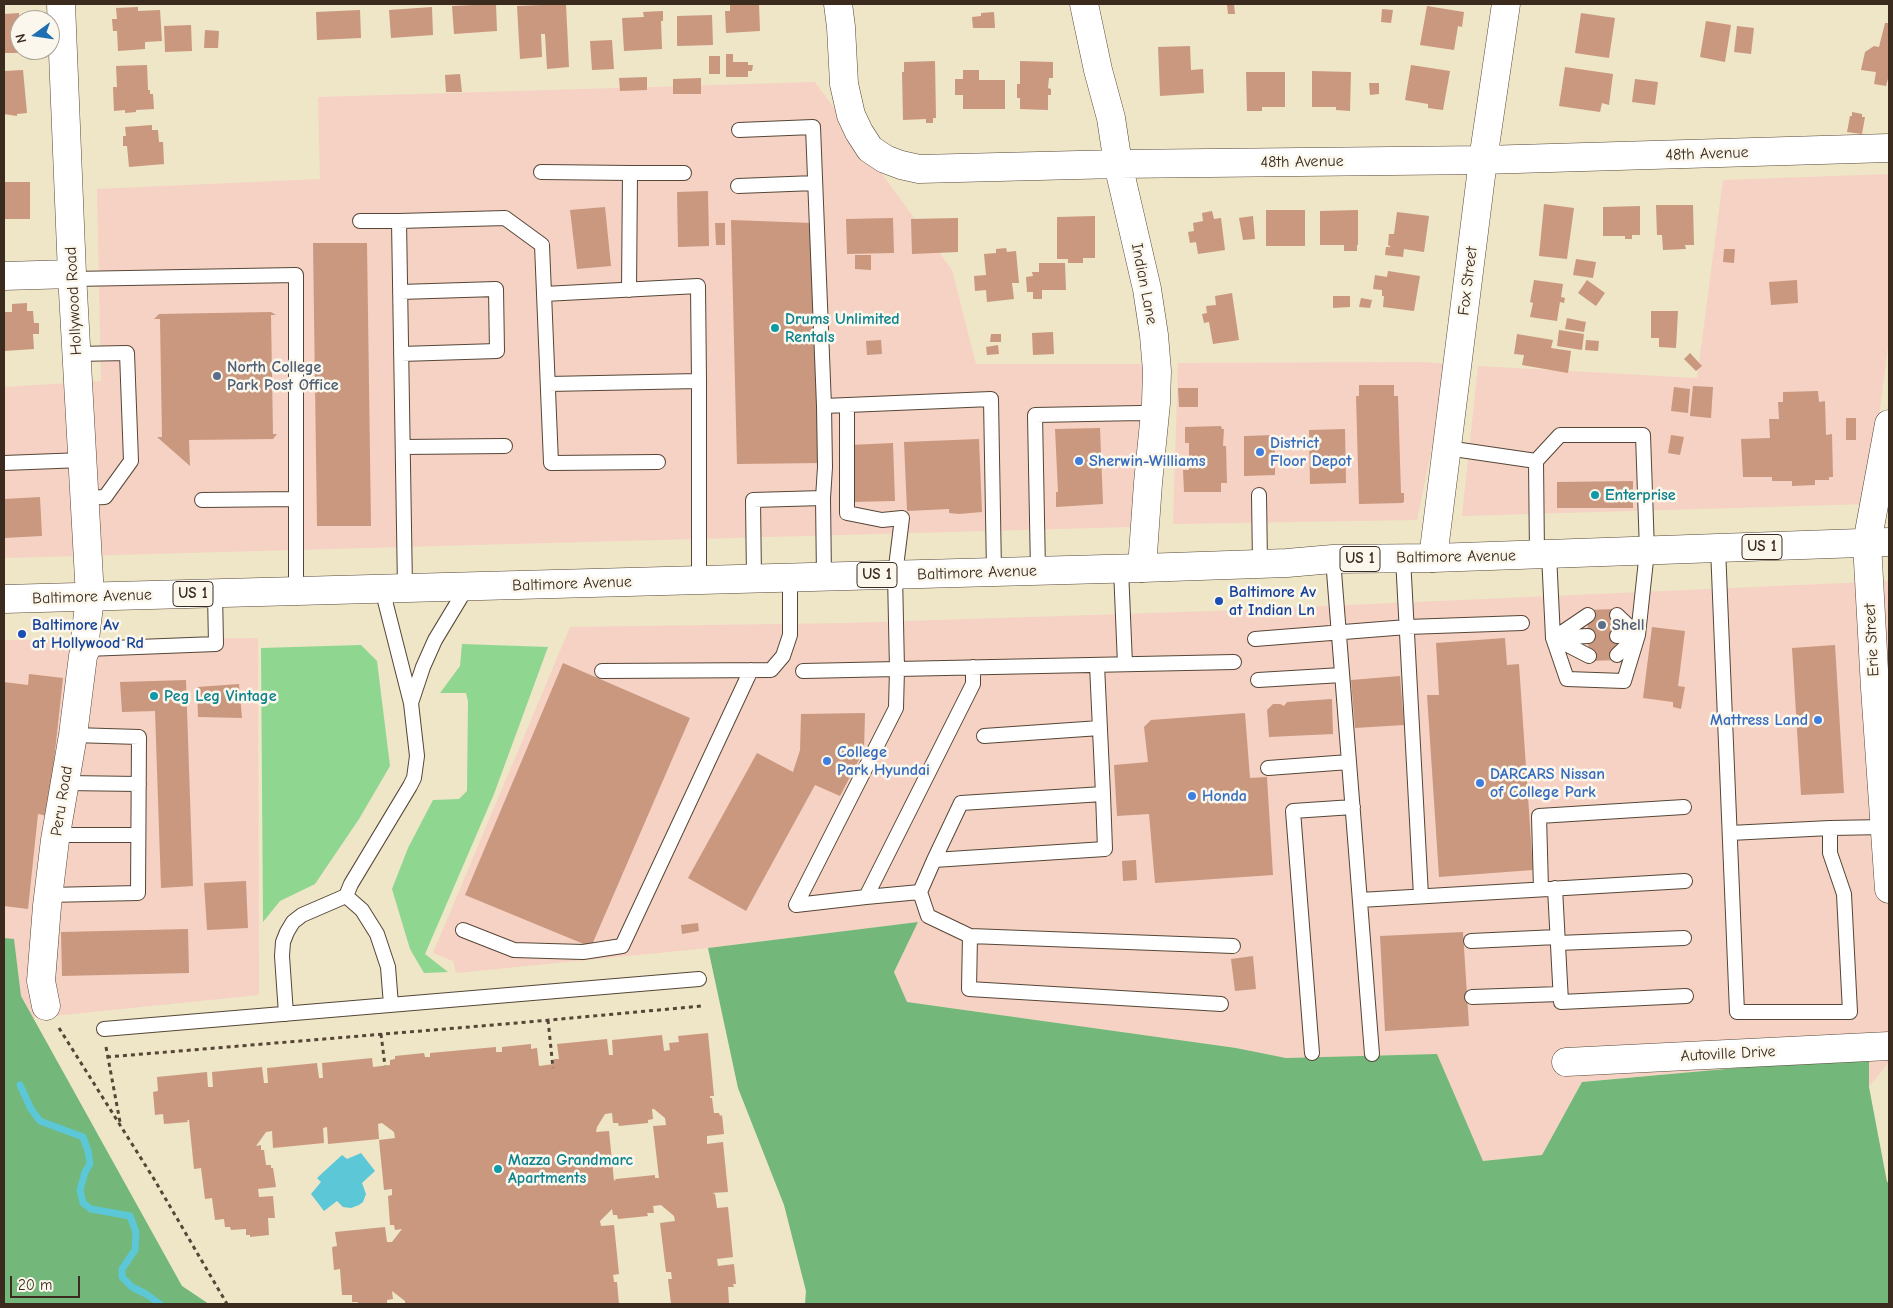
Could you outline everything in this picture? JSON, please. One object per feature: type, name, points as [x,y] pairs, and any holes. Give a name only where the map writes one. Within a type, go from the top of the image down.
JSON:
[{"type":"street","name":"Hollywood Road","points":[[61,4],[72,277],[90,597]]},
{"type":"street","name":"48th Avenue","points":[[838,4],[844,84],[851,115],[859,132],[870,149],[885,159],[919,169],[1118,164],[1483,160],[1889,148]]},
{"type":"street","name":"Indian Lane","points":[[1084,4],[1098,70],[1111,118],[1118,164],[1147,289],[1154,335],[1157,371],[1155,415],[1148,483],[1131,568]]},
{"type":"street","name":"Fox Street","points":[[1433,558],[1483,160],[1506,4]]},
{"type":"street","points":[[4,276],[72,277]]},
{"type":"street","name":"Erie Street","points":[[1889,429],[1878,542],[1885,826],[1889,889]]},
{"type":"street","name":"Baltimore Avenue","points":[[4,599],[1038,571],[1260,564],[1333,559],[1433,558],[1878,542]]},
{"type":"street","name":"Peru Road","points":[[46,1006],[41,980],[48,895],[73,735],[83,656],[86,649],[85,639],[90,597]]},
{"type":"street","name":"Autoville Drive","points":[[1566,1062],[1889,1046]]},
{"type":"lane","points":[[738,130],[813,127],[824,406],[825,467],[822,498],[824,577]]},
{"type":"lane","points":[[541,172],[684,173]]},
{"type":"lane","points":[[628,290],[630,173]]},
{"type":"lane","points":[[738,186],[815,184]]},
{"type":"lane","points":[[360,221],[505,218],[542,245],[551,463],[658,462]]},
{"type":"lane","points":[[286,1014],[282,956],[283,942],[287,932],[293,922],[302,915],[346,896],[351,884],[414,778],[417,756],[394,589],[403,447],[399,220]]},
{"type":"lane","points":[[72,277],[296,275],[296,592]]},
{"type":"lane","points":[[544,294],[698,286],[699,580]]},
{"type":"lane","points":[[400,292],[496,289],[497,350],[401,354]]},
{"type":"lane","points":[[76,354],[127,353],[131,460],[105,497],[85,498]]},
{"type":"lane","points":[[548,384],[699,381]]},
{"type":"lane","points":[[824,406],[991,398],[994,572]]},
{"type":"lane","points":[[847,405],[847,513],[882,520],[902,518],[895,575],[896,708],[796,905],[920,892]]},
{"type":"lane","points":[[1038,571],[1035,415],[1141,413],[1155,415]]},
{"type":"lane","points":[[1560,435],[1643,435],[1647,551],[1638,635],[1624,681],[1566,679],[1553,638],[1543,554],[1536,461],[1560,435]]},
{"type":"lane","points":[[403,447],[505,446]]},
{"type":"lane","points":[[1447,448],[1536,461]]},
{"type":"lane","points":[[4,463],[83,460]]},
{"type":"lane","points":[[1259,495],[1260,564]]},
{"type":"lane","points":[[754,579],[754,500],[822,498]]},
{"type":"lane","points":[[202,500],[296,499]]},
{"type":"lane","points":[[1718,548],[1737,1012],[1850,1012],[1844,894],[1830,853],[1830,828]]},
{"type":"lane","points":[[1403,558],[1421,896]]},
{"type":"lane","points":[[1333,559],[1372,1054]]},
{"type":"lane","points":[[1125,664],[1131,568]]},
{"type":"lane","points":[[602,671],[772,670],[783,656],[790,635],[790,578]]},
{"type":"lane","points":[[411,703],[422,667],[435,640],[467,587]]},
{"type":"lane","points":[[86,649],[216,644],[215,594]]},
{"type":"lane","points":[[1553,638],[1588,615]]},
{"type":"lane","points":[[1617,615],[1638,635]]},
{"type":"lane","points":[[1255,639],[1406,627],[1522,623]]},
{"type":"lane","points":[[1617,636],[1638,635]]},
{"type":"lane","points":[[1618,655],[1638,635]]},
{"type":"lane","points":[[1553,638],[1588,636]]},
{"type":"lane","points":[[1553,638],[1589,656]]},
{"type":"lane","points":[[803,671],[1234,662]]},
{"type":"lane","points":[[934,860],[1105,850],[1097,665]]},
{"type":"lane","points":[[866,897],[973,684],[973,667]]},
{"type":"lane","points":[[463,930],[514,950],[583,952],[622,946],[751,670]]},
{"type":"lane","points":[[1258,680],[1342,674]]},
{"type":"lane","points":[[984,736],[1100,728]]},
{"type":"lane","points":[[48,895],[138,893],[139,737],[73,735]]},
{"type":"lane","points":[[1268,768],[1349,762]]},
{"type":"lane","points":[[65,783],[139,784]]},
{"type":"lane","points":[[1103,794],[961,803],[920,892],[928,916],[970,936],[1233,946]]},
{"type":"lane","points":[[1684,806],[1540,816],[1548,889],[1558,940],[1560,1002],[1686,996]]},
{"type":"lane","points":[[1312,1053],[1293,811],[1353,808]]},
{"type":"lane","points":[[1730,833],[1885,826]]},
{"type":"lane","points":[[56,835],[138,835]]},
{"type":"lane","points":[[1360,900],[1685,881]]},
{"type":"lane","points":[[346,896],[362,910],[377,934],[388,967],[391,1005]]},
{"type":"lane","points":[[970,936],[969,988],[1221,1004]]},
{"type":"lane","points":[[1471,941],[1684,938]]},
{"type":"lane","points":[[104,1029],[699,979]]},
{"type":"lane","points":[[1472,997],[1560,994]]},
{"type":"path","points":[[46,1006],[227,1304]]},
{"type":"path","points":[[107,1056],[702,1006]]},
{"type":"path","points":[[548,1020],[553,1068]]},
{"type":"path","points":[[104,1029],[120,1125]]},
{"type":"path","points":[[381,1034],[384,1066]]},
{"type":"shaded area","points":[[815,82],[952,270],[976,364],[1149,364],[1131,527],[4,558],[4,387],[101,381],[97,189],[320,179],[318,97]]},
{"type":"shaded area","points":[[1889,174],[1889,338],[1868,504],[1462,516],[1478,366],[1697,378],[1723,180]]},
{"type":"shaded area","points":[[1422,362],[1449,364],[1417,520],[1173,524],[1178,363]]},
{"type":"shaded area","points":[[1889,581],[1889,1062],[1869,1087],[1869,1056],[1582,1082],[1542,1155],[1483,1161],[1437,1054],[1286,1058],[1236,1048],[907,1002],[894,972],[918,922],[708,948],[456,973],[453,961],[433,953],[570,627],[846,623],[1213,611]]},
{"type":"shaded area","points":[[258,638],[259,995],[33,1018],[21,996],[14,940],[4,938],[4,640]]},
{"type":"green space","points":[[462,644],[548,647],[494,794],[425,954],[448,972],[424,973],[410,949],[392,889],[408,848],[433,800],[459,799],[467,791],[468,701],[466,693],[440,693],[460,666]]},
{"type":"green space","points":[[361,645],[377,661],[390,766],[359,819],[315,884],[280,901],[263,922],[261,648]]},
{"type":"green space","points":[[918,922],[894,972],[907,1002],[1236,1048],[1286,1058],[1437,1054],[1483,1161],[1542,1155],[1582,1082],[1869,1056],[1869,1087],[1887,1182],[1889,1182],[1889,1304],[805,1304],[806,1291],[784,1205],[738,1088],[708,948]]},
{"type":"green space","points":[[4,938],[14,939],[21,996],[182,1286],[209,1304],[4,1304]]},
{"type":"water","points":[[361,1153],[375,1171],[362,1183],[366,1194],[363,1202],[351,1208],[343,1207],[337,1201],[324,1211],[311,1194],[321,1182],[317,1178],[342,1155],[347,1159]]},
{"type":"building","points":[[496,4],[497,31],[454,34],[452,6]]},
{"type":"building","points":[[566,4],[569,67],[547,69],[545,34],[541,34],[542,57],[520,59],[517,6]]},
{"type":"building","points":[[730,4],[759,4],[760,31],[726,33],[725,11],[730,11]]},
{"type":"building","points":[[1234,4],[1235,14],[1228,14],[1227,5]]},
{"type":"building","points":[[1427,6],[1464,12],[1462,27],[1458,26],[1454,50],[1420,45]]},
{"type":"building","points":[[138,7],[138,11],[160,10],[162,41],[145,42],[145,49],[118,51],[117,31],[113,31],[112,19],[117,19],[116,8]]},
{"type":"building","points":[[432,7],[433,35],[391,38],[389,10]]},
{"type":"building","points":[[1382,9],[1393,10],[1391,23],[1381,22]]},
{"type":"building","points":[[360,10],[361,38],[317,40],[316,12]]},
{"type":"building","points":[[663,11],[663,21],[661,21],[662,49],[624,51],[622,18],[644,17],[643,12]]},
{"type":"building","points":[[994,12],[995,28],[973,28],[972,17],[981,16],[981,13]]},
{"type":"building","points":[[1581,13],[1615,18],[1609,58],[1575,53]]},
{"type":"building","points":[[4,14],[10,14],[10,53],[5,53],[4,49]]},
{"type":"building","points":[[712,15],[713,45],[677,46],[677,16]]},
{"type":"building","points":[[1706,21],[1731,25],[1725,62],[1700,57]]},
{"type":"building","points":[[1885,23],[1889,23],[1889,75],[1886,86],[1874,84],[1876,72],[1861,70],[1865,52],[1874,46],[1879,47]]},
{"type":"building","points":[[191,25],[192,51],[165,52],[164,26]]},
{"type":"building","points":[[1737,26],[1754,28],[1751,54],[1734,52]]},
{"type":"building","points":[[205,30],[219,31],[218,48],[204,48]]},
{"type":"building","points":[[612,40],[614,69],[592,70],[590,41]]},
{"type":"building","points":[[1190,46],[1191,70],[1203,69],[1204,93],[1160,96],[1158,47]]},
{"type":"building","points":[[726,54],[733,54],[733,62],[748,62],[748,65],[753,65],[752,71],[748,71],[748,77],[726,77]]},
{"type":"building","points":[[709,56],[720,56],[720,74],[709,74]]},
{"type":"building","points":[[935,61],[936,118],[933,118],[933,123],[926,123],[926,119],[903,120],[902,72],[904,72],[904,62]]},
{"type":"building","points":[[1020,61],[1053,62],[1053,78],[1049,78],[1048,88],[1051,89],[1051,95],[1048,95],[1048,110],[1020,109],[1020,98],[1017,98],[1017,84],[1020,84]]},
{"type":"building","points":[[147,65],[148,90],[150,90],[150,94],[153,94],[154,109],[125,113],[125,110],[114,111],[113,87],[117,87],[116,66]]},
{"type":"building","points":[[1411,65],[1450,71],[1443,110],[1428,108],[1428,104],[1405,100]]},
{"type":"building","points":[[1565,67],[1613,74],[1609,105],[1602,103],[1600,112],[1559,106]]},
{"type":"building","points":[[23,70],[27,113],[17,114],[17,116],[4,114],[4,71]]},
{"type":"building","points":[[963,70],[979,70],[979,80],[1005,80],[1005,109],[963,109],[963,95],[955,95],[955,79],[963,79]]},
{"type":"building","points":[[1312,71],[1351,72],[1350,111],[1336,110],[1336,107],[1312,107]]},
{"type":"building","points":[[1246,72],[1285,72],[1285,107],[1262,107],[1262,111],[1247,111]]},
{"type":"building","points":[[460,74],[462,92],[446,92],[445,75]]},
{"type":"building","points":[[647,77],[647,90],[620,91],[619,78]]},
{"type":"building","points":[[701,78],[701,94],[673,94],[673,79]]},
{"type":"building","points":[[1635,79],[1658,82],[1655,105],[1632,102]]},
{"type":"building","points":[[1369,83],[1379,83],[1379,94],[1370,95]]},
{"type":"building","points":[[1852,112],[1862,114],[1862,117],[1865,117],[1862,134],[1847,132]]},
{"type":"building","points":[[152,125],[152,130],[158,130],[159,142],[163,142],[164,164],[129,167],[127,146],[123,146],[123,136],[126,136],[125,127]]},
{"type":"building","points":[[4,182],[30,182],[30,219],[4,219]]},
{"type":"building","points":[[708,191],[709,246],[678,247],[677,192]]},
{"type":"building","points":[[1544,204],[1574,208],[1567,259],[1539,256]]},
{"type":"building","points":[[1656,205],[1693,205],[1694,245],[1685,245],[1686,249],[1663,250],[1662,235],[1657,235]]},
{"type":"building","points":[[1640,206],[1640,235],[1632,235],[1632,239],[1625,239],[1625,236],[1603,236],[1603,207]]},
{"type":"building","points":[[605,207],[611,266],[577,269],[570,210]]},
{"type":"building","points":[[1266,210],[1305,210],[1305,246],[1266,246]]},
{"type":"building","points":[[1358,210],[1357,251],[1344,251],[1344,245],[1320,245],[1320,211]]},
{"type":"building","points":[[1212,211],[1214,219],[1221,218],[1225,250],[1198,254],[1196,242],[1190,243],[1188,232],[1194,231],[1193,223],[1203,221],[1202,213]]},
{"type":"building","points":[[1397,212],[1429,216],[1424,252],[1404,249],[1403,257],[1385,255],[1386,247],[1391,247],[1388,245],[1389,234],[1394,234]]},
{"type":"building","points":[[1095,216],[1095,258],[1083,258],[1083,263],[1068,263],[1068,259],[1057,259],[1057,217]]},
{"type":"building","points":[[1253,216],[1255,239],[1243,240],[1239,218]]},
{"type":"building","points":[[893,218],[894,253],[847,254],[846,219]]},
{"type":"building","points":[[958,218],[958,252],[912,254],[911,219]]},
{"type":"building","name":"Drums Unlimited Rentals","points":[[731,220],[813,223],[821,463],[737,464]]},
{"type":"building","points":[[715,223],[725,223],[725,245],[716,245]]},
{"type":"building","points":[[313,243],[367,243],[371,526],[317,526]]},
{"type":"building","points":[[1006,248],[1007,252],[1016,251],[1019,283],[1012,283],[1014,299],[987,302],[986,290],[975,291],[974,276],[986,275],[984,254],[996,253],[996,249]]},
{"type":"building","points":[[1724,249],[1735,249],[1734,263],[1723,262]]},
{"type":"building","points":[[855,255],[871,255],[871,270],[855,269]]},
{"type":"building","points":[[1576,259],[1596,262],[1593,278],[1573,275]]},
{"type":"building","points":[[1039,263],[1065,263],[1066,290],[1042,290],[1042,299],[1033,299],[1033,292],[1027,292],[1026,277],[1033,276],[1032,272],[1039,272]]},
{"type":"building","points":[[1388,271],[1420,276],[1414,311],[1383,307],[1384,296],[1382,296],[1382,290],[1373,289],[1375,275],[1387,277]]},
{"type":"building","points":[[1534,280],[1563,284],[1561,297],[1565,298],[1564,303],[1560,302],[1557,321],[1530,317],[1533,303],[1530,302]]},
{"type":"building","points":[[1587,280],[1605,293],[1596,306],[1578,293]]},
{"type":"building","points":[[1797,280],[1798,303],[1771,305],[1769,282]]},
{"type":"building","points":[[1232,293],[1239,340],[1213,344],[1209,322],[1204,323],[1202,314],[1207,313],[1206,306],[1216,305],[1215,296]]},
{"type":"building","points":[[1333,296],[1350,296],[1350,307],[1333,308]]},
{"type":"building","points":[[1361,298],[1372,300],[1370,308],[1359,307]]},
{"type":"building","points":[[27,303],[27,311],[33,311],[34,323],[39,323],[39,334],[33,334],[34,349],[4,351],[4,312],[12,312],[12,304]]},
{"type":"building","points":[[1651,311],[1678,311],[1676,348],[1659,347],[1659,338],[1651,338]]},
{"type":"building","name":"North College Park Post Office","points":[[271,312],[276,315],[271,315],[273,434],[277,434],[273,439],[189,440],[190,466],[157,437],[162,437],[160,319],[154,319],[159,314]]},
{"type":"building","points":[[1567,318],[1586,322],[1584,332],[1565,329]]},
{"type":"building","points":[[1559,330],[1584,334],[1582,350],[1557,346]]},
{"type":"building","points":[[1053,332],[1054,354],[1033,355],[1032,333]]},
{"type":"building","points":[[991,334],[1001,334],[1001,342],[990,342]]},
{"type":"building","points":[[1517,334],[1553,340],[1551,348],[1571,351],[1568,373],[1522,365],[1524,355],[1514,354]]},
{"type":"building","points":[[881,340],[882,354],[867,355],[866,341]]},
{"type":"building","points":[[1586,340],[1599,341],[1598,351],[1585,350]]},
{"type":"building","points":[[998,345],[999,354],[987,355],[986,347]]},
{"type":"building","points":[[1690,353],[1702,366],[1696,371],[1684,359]]},
{"type":"building","points":[[1359,385],[1394,385],[1394,396],[1398,396],[1401,493],[1404,493],[1404,502],[1402,503],[1359,504],[1356,396],[1359,396]]},
{"type":"building","points":[[1693,386],[1713,387],[1711,418],[1690,416]]},
{"type":"building","points":[[1674,387],[1690,389],[1688,413],[1671,411]]},
{"type":"building","points":[[1178,388],[1198,388],[1198,407],[1179,407]]},
{"type":"building","points":[[1818,391],[1819,402],[1825,401],[1826,435],[1832,434],[1833,477],[1829,477],[1829,480],[1815,480],[1815,485],[1792,486],[1792,481],[1772,481],[1772,477],[1743,477],[1741,439],[1770,438],[1769,419],[1779,419],[1778,402],[1783,402],[1783,392]]},
{"type":"building","points":[[1846,418],[1856,418],[1856,440],[1846,440]]},
{"type":"building","points":[[1221,426],[1224,429],[1223,446],[1226,446],[1227,483],[1221,483],[1221,492],[1184,492],[1183,470],[1189,470],[1189,443],[1185,443],[1185,427]]},
{"type":"building","name":"Sherwin-Williams","points":[[1100,428],[1103,504],[1056,507],[1056,492],[1058,492],[1055,429]]},
{"type":"building","points":[[1345,429],[1346,483],[1310,484],[1309,430]]},
{"type":"building","points":[[1275,435],[1275,475],[1244,476],[1244,436]]},
{"type":"building","points":[[1671,435],[1684,437],[1680,455],[1668,453]]},
{"type":"building","points":[[979,439],[982,512],[959,514],[949,513],[949,509],[907,511],[904,442]]},
{"type":"building","points":[[893,443],[895,501],[851,502],[849,445]]},
{"type":"building","name":"Enterprise","points":[[1633,481],[1633,508],[1557,508],[1557,482]]},
{"type":"building","points":[[40,497],[42,536],[4,538],[4,499]]},
{"type":"building","name":"Shell","points":[[1616,609],[1618,660],[1589,661],[1587,610]]},
{"type":"building","points":[[1652,627],[1685,631],[1678,686],[1685,687],[1681,709],[1673,707],[1673,702],[1643,698]]},
{"type":"building","name":"DARCARS Nissan of College Park","points":[[1505,638],[1507,665],[1519,664],[1533,870],[1439,877],[1427,695],[1439,695],[1436,643]]},
{"type":"building","name":"Mattress Land","points":[[1835,645],[1844,793],[1801,795],[1792,648]]},
{"type":"building","points":[[563,663],[690,718],[591,947],[465,895]]},
{"type":"building","points":[[29,674],[63,678],[48,816],[38,814],[28,909],[4,906],[4,682],[28,685]]},
{"type":"building","points":[[1400,676],[1404,725],[1355,728],[1351,680]]},
{"type":"building","points":[[186,680],[193,886],[161,888],[155,711],[122,712],[120,682]]},
{"type":"building","points":[[239,684],[242,718],[198,717],[197,687]]},
{"type":"building","points":[[1332,699],[1333,734],[1269,737],[1267,710],[1273,704],[1284,706],[1287,702]]},
{"type":"building","points":[[865,713],[864,750],[840,796],[815,785],[746,911],[688,878],[757,753],[793,772],[800,750],[801,714]]},
{"type":"building","name":"Honda","points":[[1245,713],[1250,778],[1267,777],[1273,875],[1155,883],[1149,814],[1117,816],[1114,765],[1148,762],[1144,727],[1151,720]]},
{"type":"building","points":[[1136,860],[1137,880],[1123,881],[1122,861]]},
{"type":"building","points":[[246,881],[248,928],[207,930],[204,883]]},
{"type":"building","points":[[698,923],[699,931],[682,934],[681,925]]},
{"type":"building","points":[[188,929],[189,973],[62,976],[61,932]]},
{"type":"building","points":[[1463,932],[1469,1026],[1385,1031],[1380,936]]},
{"type":"building","points":[[1253,956],[1256,989],[1235,991],[1231,959]]},
{"type":"building","name":"Mazza Grandmarc Apartments","points":[[708,1033],[714,1096],[710,1096],[710,1098],[712,1098],[714,1113],[722,1115],[724,1134],[707,1136],[707,1144],[723,1142],[728,1192],[712,1193],[715,1194],[717,1208],[728,1207],[733,1257],[717,1259],[718,1266],[734,1264],[736,1284],[733,1284],[734,1287],[728,1287],[729,1303],[726,1304],[671,1304],[668,1279],[672,1279],[671,1272],[666,1272],[660,1223],[675,1221],[674,1216],[661,1205],[653,1206],[654,1213],[647,1213],[648,1216],[618,1219],[617,1215],[613,1215],[612,1209],[600,1221],[601,1226],[614,1225],[619,1274],[613,1275],[614,1282],[617,1282],[619,1304],[405,1304],[405,1301],[392,1291],[393,1299],[387,1300],[387,1303],[358,1304],[358,1302],[352,1302],[352,1295],[342,1295],[340,1269],[334,1270],[332,1247],[337,1246],[335,1232],[385,1227],[387,1242],[392,1242],[402,1229],[395,1230],[394,1225],[390,1225],[388,1196],[392,1195],[392,1189],[384,1190],[379,1140],[395,1138],[394,1132],[382,1123],[378,1124],[379,1139],[328,1144],[327,1127],[323,1128],[324,1143],[273,1148],[272,1131],[266,1132],[256,1146],[261,1145],[261,1150],[264,1150],[266,1165],[271,1165],[271,1168],[273,1168],[276,1187],[258,1189],[259,1197],[273,1196],[275,1218],[268,1218],[269,1235],[250,1237],[250,1235],[246,1235],[246,1229],[231,1230],[230,1227],[225,1227],[224,1219],[215,1220],[212,1198],[205,1199],[201,1168],[194,1169],[189,1120],[187,1120],[188,1122],[164,1124],[163,1114],[155,1115],[153,1092],[158,1091],[157,1077],[207,1072],[208,1087],[213,1087],[212,1072],[262,1067],[264,1083],[268,1083],[267,1068],[317,1063],[319,1078],[323,1078],[322,1063],[372,1058],[373,1067],[390,1065],[390,1060],[395,1059],[395,1056],[424,1053],[425,1057],[430,1057],[430,1053],[496,1047],[496,1052],[502,1052],[502,1047],[531,1044],[531,1049],[537,1048],[539,1066],[554,1064],[554,1059],[559,1059],[557,1044],[607,1039],[609,1055],[613,1055],[612,1040],[662,1035],[664,1051],[670,1050],[669,1043],[679,1042],[678,1036]],"holes":[[[652,1109],[665,1118],[666,1125],[653,1126],[659,1178],[655,1178],[655,1175],[616,1179],[614,1181],[609,1131],[596,1132],[597,1127],[605,1114],[612,1113],[613,1123],[618,1123],[619,1126],[648,1123],[648,1120],[653,1119]]]},
{"type":"waterway","points":[[20,1085],[31,1109],[40,1121],[83,1137],[90,1164],[85,1172],[80,1190],[83,1203],[91,1209],[130,1216],[136,1232],[135,1250],[122,1269],[122,1277],[132,1287],[160,1304]]},
{"type":"place","name":"Drums Unlimited Rentals","points":[[775,328]]},
{"type":"place","name":"North College Park Post Office","points":[[217,376]]},
{"type":"place","name":"District Floor Depot","points":[[1260,452]]},
{"type":"place","name":"Sherwin-Williams","points":[[1079,461]]},
{"type":"place","name":"Enterprise","points":[[1595,495]]},
{"type":"place","name":"Baltimore Av at Indian Ln","points":[[1219,601]]},
{"type":"place","name":"Shell","points":[[1602,625]]},
{"type":"place","name":"Baltimore Av at Hollywood Rd","points":[[22,634]]},
{"type":"place","name":"Peg Leg Vintage","points":[[154,696]]},
{"type":"place","name":"Mattress Land","points":[[1818,720]]},
{"type":"place","name":"College Park Hyundai","points":[[827,761]]},
{"type":"place","name":"DARCARS Nissan of College Park","points":[[1480,783]]},
{"type":"place","name":"Honda","points":[[1192,796]]},
{"type":"place","name":"Mazza Grandmarc Apartments","points":[[498,1169]]}]
